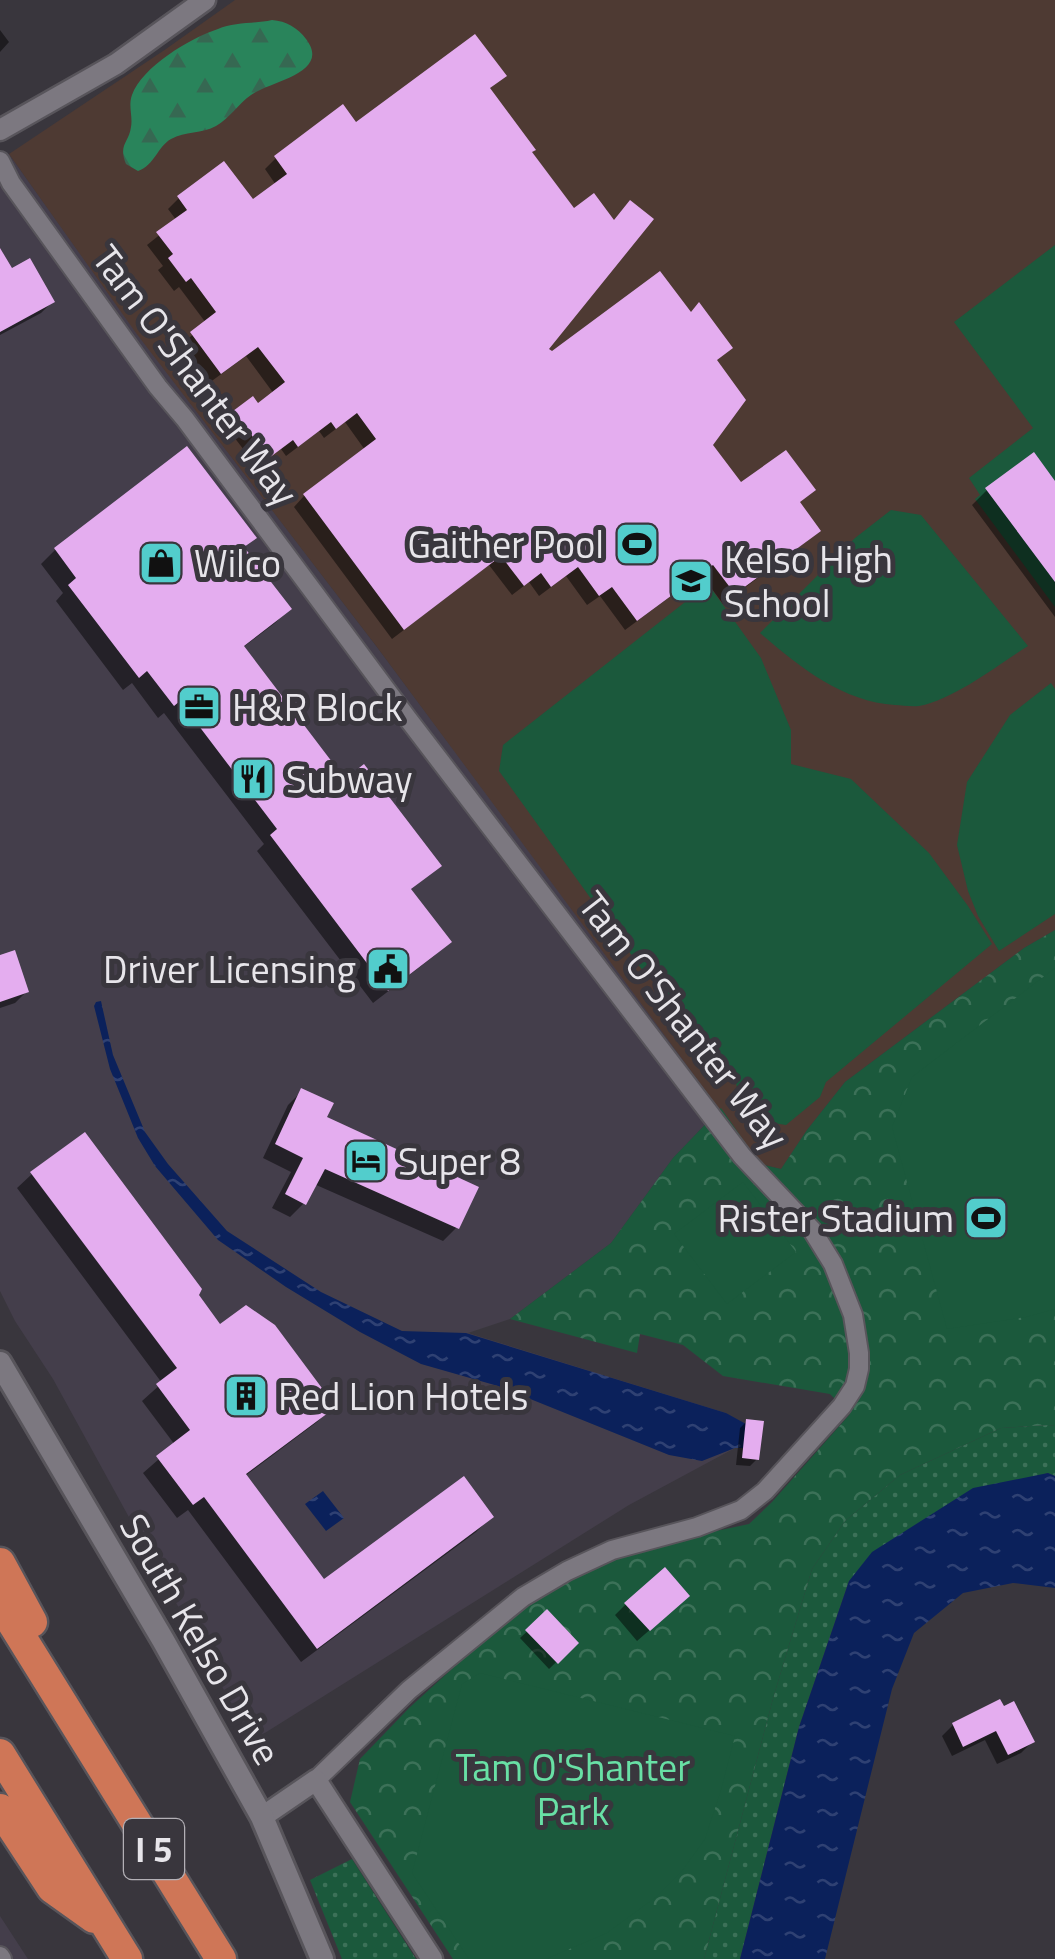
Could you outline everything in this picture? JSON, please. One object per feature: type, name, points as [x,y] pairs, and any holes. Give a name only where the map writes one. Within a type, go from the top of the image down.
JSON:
[{"type":"highway","points":[[0,1562],[65,1683],[86,1738]]},
{"type":"highway","name":"I 5","points":[[0,1603],[221,1959]]},
{"type":"highway","name":"I 5","points":[[0,1754],[127,1959]]},
{"type":"highway","points":[[0,1809],[52,1888],[108,1929]]},
{"type":"main road","name":"South Kelso Drive","points":[[0,1363],[262,1817],[322,1959]]},
{"type":"street","points":[[0,130],[116,64],[205,0]]},
{"type":"street","name":"Tam O'Shanter Way","points":[[0,161],[158,387],[408,719],[742,1156],[812,1230],[833,1264],[853,1316],[860,1369],[856,1386],[765,1491],[742,1510],[612,1550],[523,1598],[409,1690],[316,1780],[262,1817]]},
{"type":"street","points":[[316,1780],[432,1959]]},
{"type":"shaded area","name":"Kelso High School","points":[[235,0],[1055,0],[1055,930],[1024,948],[845,1082],[781,1169],[760,1164],[377,647],[136,333],[9,154]]},
{"type":"shaded area","points":[[9,154],[137,333],[721,1108],[673,1158],[611,1243],[510,1319],[468,1333],[726,1413],[745,1448],[735,1448],[629,1505],[252,1741],[53,1379],[0,1291],[0,157]]},
{"type":"shaded area","points":[[0,1916],[28,1959],[0,1959]]},
{"type":"green space","points":[[272,20],[291,26],[306,39],[312,51],[305,68],[251,95],[216,126],[171,139],[144,168],[138,171],[126,164],[123,152],[131,127],[131,99],[146,74],[181,46],[207,33],[231,25]]},
{"type":"green space","points":[[1055,245],[1055,607],[975,499],[980,495],[969,478],[1033,428],[954,322]]},
{"type":"green space","points":[[891,510],[921,515],[1028,646],[961,689],[919,706],[876,702],[839,690],[760,633],[855,538]]},
{"type":"green space","points":[[708,584],[761,658],[791,730],[791,764],[851,779],[929,853],[992,944],[826,1082],[820,1097],[786,1125],[754,1120],[738,1092],[734,1074],[709,1038],[700,1043],[648,978],[499,771],[503,745]]},
{"type":"green space","points":[[1051,683],[1055,689],[1055,914],[999,951],[968,891],[957,845],[967,782],[1010,715]]},
{"type":"green space","name":"Tam O'Shanter Park","points":[[1055,930],[1055,1426],[1001,1428],[900,1475],[845,1521],[812,1569],[704,1959],[453,1959],[350,1802],[360,1759],[487,1637],[556,1583],[641,1547],[749,1524],[850,1414],[830,1394],[723,1376],[683,1345],[640,1334],[637,1353],[510,1319],[611,1243],[673,1158],[721,1108],[760,1164],[781,1169],[845,1082],[1024,948]]},
{"type":"green space","name":"Rister Stadium","points":[[1055,968],[1055,1309],[947,1329],[892,1127],[912,1077]]},
{"type":"green space","points":[[743,1182],[796,1252],[727,1304],[674,1234]]},
{"type":"green space","points":[[1055,1426],[1055,1476],[1047,1473],[849,1581],[799,1727],[740,1959],[704,1959],[812,1569],[845,1521],[900,1475],[1001,1428]]},
{"type":"green space","points":[[480,1673],[735,1736],[705,1839],[682,1871],[656,1897],[607,1933],[546,1959],[469,1959],[412,1873],[462,1684]]},
{"type":"green space","points":[[352,1859],[416,1959],[342,1959],[310,1880]]},
{"type":"water","points":[[101,1001],[113,1055],[145,1132],[227,1231],[321,1292],[402,1331],[466,1333],[726,1413],[746,1424],[745,1448],[702,1461],[669,1455],[498,1386],[421,1364],[286,1287],[218,1240],[155,1166],[138,1138],[110,1069],[94,1006]]},
{"type":"water","points":[[1048,1473],[1055,1476],[1055,1588],[1013,1583],[963,1593],[914,1633],[892,1689],[825,1959],[740,1959],[799,1727],[849,1581],[872,1552],[973,1488]]},
{"type":"water","points":[[323,1491],[344,1518],[326,1531],[305,1504]]},
{"type":"building","points":[[475,34],[507,76],[490,88],[574,208],[594,193],[614,220],[630,200],[654,219],[549,349],[552,351],[660,271],[691,312],[699,302],[733,348],[717,360],[746,400],[713,445],[741,482],[786,450],[816,490],[800,502],[821,531],[735,594],[713,565],[637,621],[612,587],[599,596],[578,567],[551,587],[541,573],[524,586],[501,556],[404,630],[303,494],[376,439],[357,413],[336,429],[331,422],[298,447],[293,440],[269,458],[233,411],[253,396],[258,403],[285,382],[258,347],[221,374],[190,332],[216,312],[191,278],[186,282],[168,258],[173,254],[156,232],[187,210],[177,196],[224,161],[253,199],[287,174],[274,156],[343,104],[356,122]]},
{"type":"building","points":[[0,248],[12,268],[30,258],[55,302],[0,332]]},
{"type":"building","points":[[187,446],[257,538],[244,547],[292,609],[244,646],[345,779],[364,764],[442,866],[411,889],[452,942],[388,991],[270,835],[277,829],[180,701],[174,706],[147,671],[139,678],[68,585],[76,578],[54,548]]},
{"type":"building","points":[[1034,452],[1055,481],[1055,582],[985,488]]},
{"type":"building","points":[[15,950],[29,992],[0,1002],[0,955]]},
{"type":"building","name":"Super 8","points":[[301,1088],[334,1103],[327,1117],[479,1187],[459,1229],[325,1169],[306,1205],[285,1194],[303,1158],[275,1144]]},
{"type":"building","name":"Red Lion Hotels","points":[[85,1132],[202,1289],[199,1295],[220,1324],[246,1305],[275,1325],[336,1407],[246,1474],[324,1579],[464,1476],[494,1517],[317,1649],[204,1497],[193,1505],[156,1456],[190,1430],[156,1384],[177,1368],[30,1172]]},
{"type":"building","points":[[746,1419],[764,1421],[759,1460],[742,1458]]},
{"type":"building","points":[[665,1567],[690,1596],[650,1631],[624,1603]]},
{"type":"building","points":[[547,1609],[579,1643],[558,1664],[525,1630]]},
{"type":"building","points":[[1000,1699],[1004,1706],[1014,1701],[1035,1742],[1008,1755],[996,1731],[963,1747],[952,1723]]},
{"type":"place","name":"Gaither Pool","points":[[637,544]]},
{"type":"place","name":"Wilco","points":[[161,563]]},
{"type":"place","name":"Kelso High School","points":[[691,581]]},
{"type":"place","name":"H&R Block","points":[[199,707]]},
{"type":"place","name":"Subway","points":[[253,779]]},
{"type":"place","name":"Driver Licensing","points":[[388,969]]},
{"type":"place","name":"Super 8","points":[[366,1161]]},
{"type":"place","name":"Rister Stadium","points":[[986,1218]]},
{"type":"place","name":"Red Lion Hotels","points":[[246,1396]]}]
